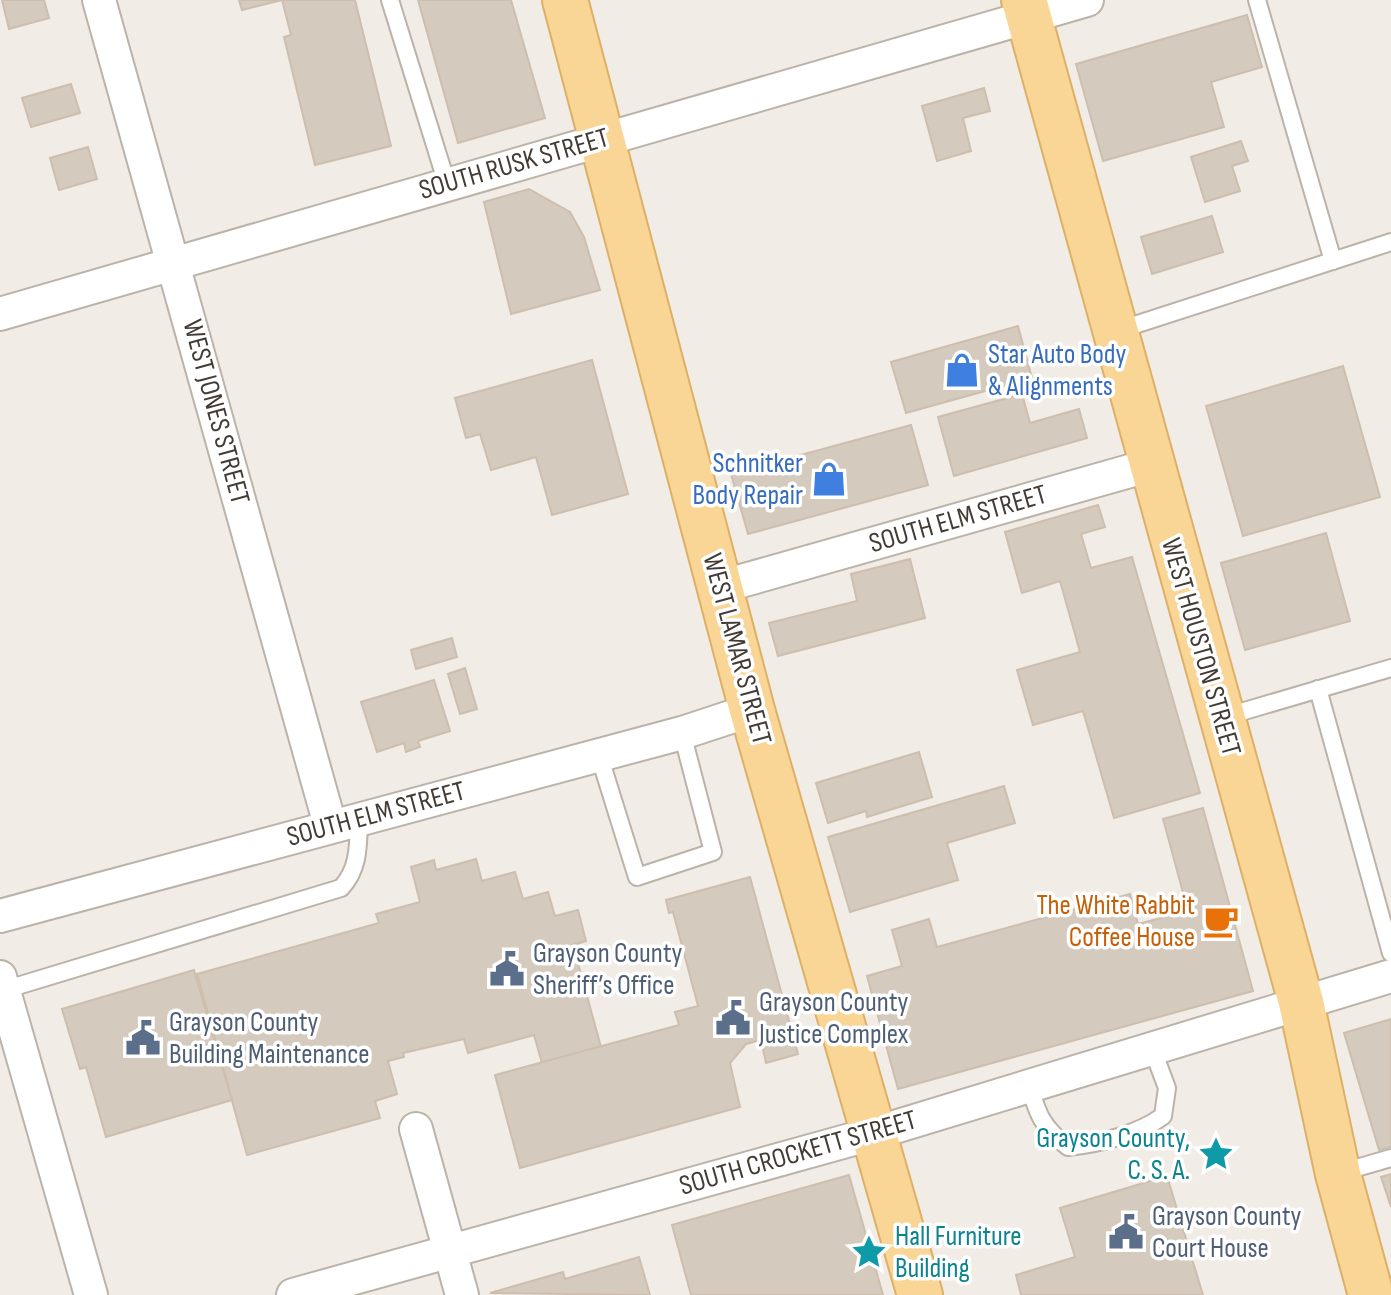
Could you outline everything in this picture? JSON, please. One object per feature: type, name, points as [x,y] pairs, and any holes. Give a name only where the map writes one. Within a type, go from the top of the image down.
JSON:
[{"type":"main road","name":"WEST LAMAR STREET","points":[[565,0],[752,710],[920,1295]]},
{"type":"main road","name":"WEST HOUSTON STREET","points":[[1026,8],[1301,1002],[1338,1174],[1371,1295]]},
{"type":"street","name":"WEST JONES STREET","points":[[99,0],[175,264],[345,822]]},
{"type":"street","name":"SOUTH RUSK STREET","points":[[0,314],[447,184],[1026,8],[1087,0]]},
{"type":"street","name":"SOUTH ELM STREET","points":[[720,587],[1151,465]]},
{"type":"street","name":"SOUTH ELM STREET","points":[[0,916],[682,733],[752,710]]},
{"type":"street","name":"SOUTH CROCKETT STREET","points":[[293,1295],[875,1133],[1391,976]]},
{"type":"street","points":[[2,984],[91,1295]]},
{"type":"street","points":[[416,1129],[462,1295]]},
{"type":"lane","points":[[390,0],[447,184]]},
{"type":"lane","points":[[1257,0],[1333,261]]},
{"type":"lane","points":[[1115,332],[1391,242]]},
{"type":"lane","points":[[1221,718],[1391,668]]},
{"type":"lane","points":[[1318,689],[1391,953]]},
{"type":"lane","points":[[599,755],[637,877],[713,852],[682,733]]},
{"type":"lane","points":[[2,984],[341,888],[352,877],[345,822]]},
{"type":"lane","points":[[1029,1085],[1041,1123],[1052,1135],[1068,1147],[1086,1146],[1153,1124],[1163,1116],[1167,1088],[1152,1048]]},
{"type":"lane","points":[[1338,1174],[1391,1158]]},
{"type":"building","points":[[2,0],[44,0],[49,18],[9,29]]},
{"type":"building","points":[[239,0],[282,0],[242,10]]},
{"type":"building","points":[[282,0],[355,0],[391,146],[315,165],[284,37],[291,35]]},
{"type":"building","points":[[418,0],[511,0],[545,118],[458,143]]},
{"type":"building","points":[[1247,15],[1262,67],[1211,82],[1224,127],[1103,161],[1076,64]]},
{"type":"building","points":[[71,84],[80,113],[31,127],[22,98]]},
{"type":"building","points":[[984,88],[990,111],[963,118],[971,151],[937,161],[922,106]]},
{"type":"building","points":[[1241,141],[1248,161],[1232,166],[1240,191],[1205,202],[1191,157]]},
{"type":"building","points":[[88,147],[97,179],[59,190],[50,158]]},
{"type":"building","points":[[529,189],[570,212],[584,237],[600,290],[511,314],[484,202]]},
{"type":"building","points":[[1212,216],[1223,252],[1152,274],[1141,237]]},
{"type":"building","name":"Star Auto Body & Alignments","points":[[1018,326],[1032,378],[906,413],[891,362]]},
{"type":"building","points":[[592,360],[628,494],[552,515],[536,457],[491,470],[480,434],[466,438],[455,398]]},
{"type":"building","points":[[1343,366],[1380,497],[1243,536],[1206,406]]},
{"type":"building","points":[[1022,394],[1030,423],[1079,409],[1087,438],[954,476],[938,417]]},
{"type":"building","name":"Schnitker Body Repair","points":[[911,425],[928,485],[748,534],[731,474]]},
{"type":"building","points":[[1098,505],[1105,527],[1081,534],[1091,568],[1132,557],[1200,793],[1114,818],[1083,711],[1033,725],[1017,670],[1080,652],[1060,581],[1022,593],[1005,532]]},
{"type":"building","points":[[1326,533],[1350,621],[1245,650],[1221,563]]},
{"type":"building","points":[[910,559],[925,618],[778,656],[769,623],[857,601],[851,574]]},
{"type":"building","points":[[452,638],[457,657],[416,669],[411,650]]},
{"type":"building","points":[[465,668],[477,709],[460,714],[448,674]]},
{"type":"building","points":[[434,680],[450,731],[418,741],[420,747],[406,752],[404,743],[377,752],[361,702]]},
{"type":"building","points":[[919,752],[932,797],[867,817],[866,811],[828,823],[816,783]]},
{"type":"building","points":[[1004,786],[1015,823],[947,843],[958,880],[850,912],[828,837]]},
{"type":"building","points":[[1203,808],[1253,991],[898,1089],[867,976],[902,966],[892,930],[929,919],[937,947],[1130,894],[1138,924],[1188,911],[1163,819]]},
{"type":"building","points":[[476,859],[482,881],[515,872],[523,899],[548,892],[555,916],[578,910],[586,941],[573,945],[601,1047],[542,1063],[534,1035],[468,1053],[464,1039],[403,1053],[404,1057],[388,1061],[397,1094],[375,1101],[380,1118],[247,1155],[197,974],[379,923],[376,914],[420,902],[411,867],[434,860],[436,870]]},
{"type":"building","name":"Grayson County Justice Complex","points":[[750,877],[798,1054],[766,1063],[761,1040],[746,1044],[730,1063],[740,1107],[520,1168],[495,1075],[679,1025],[675,1012],[698,1006],[673,912],[669,913],[666,900]]},
{"type":"building","name":"Grayson County Building Maintenance","points":[[194,970],[232,1100],[106,1137],[86,1067],[80,1069],[62,1009]]},
{"type":"building","points":[[1391,1019],[1391,1147],[1379,1150],[1344,1033]]},
{"type":"building","points":[[1391,1174],[1391,1207],[1381,1177]]},
{"type":"building","points":[[849,1175],[883,1295],[691,1295],[672,1225]]},
{"type":"building","name":"Grayson County Court House","points":[[1167,1176],[1203,1295],[1021,1295],[1016,1275],[1075,1257],[1060,1208]]},
{"type":"building","points":[[639,1257],[650,1295],[490,1293],[563,1272],[565,1279]]},
{"type":"place","name":"Star Auto Body & Alignments","points":[[962,370]]},
{"type":"place","name":"Schnitker Body Repair","points":[[829,479]]},
{"type":"place","name":"The White Rabbit Coffee House","points":[[1221,921]]},
{"type":"place","name":"Grayson County Sheriff’s Office","points":[[507,969]]},
{"type":"place","name":"Grayson County Justice Complex","points":[[733,1018]]},
{"type":"place","name":"Grayson County Building Maintenance","points":[[143,1038]]},
{"type":"place","name":"Grayson County, C. S. A.","points":[[1216,1154]]},
{"type":"place","name":"Grayson County Court House","points":[[1126,1232]]},
{"type":"place","name":"Hall Furniture Building","points":[[869,1252]]}]
